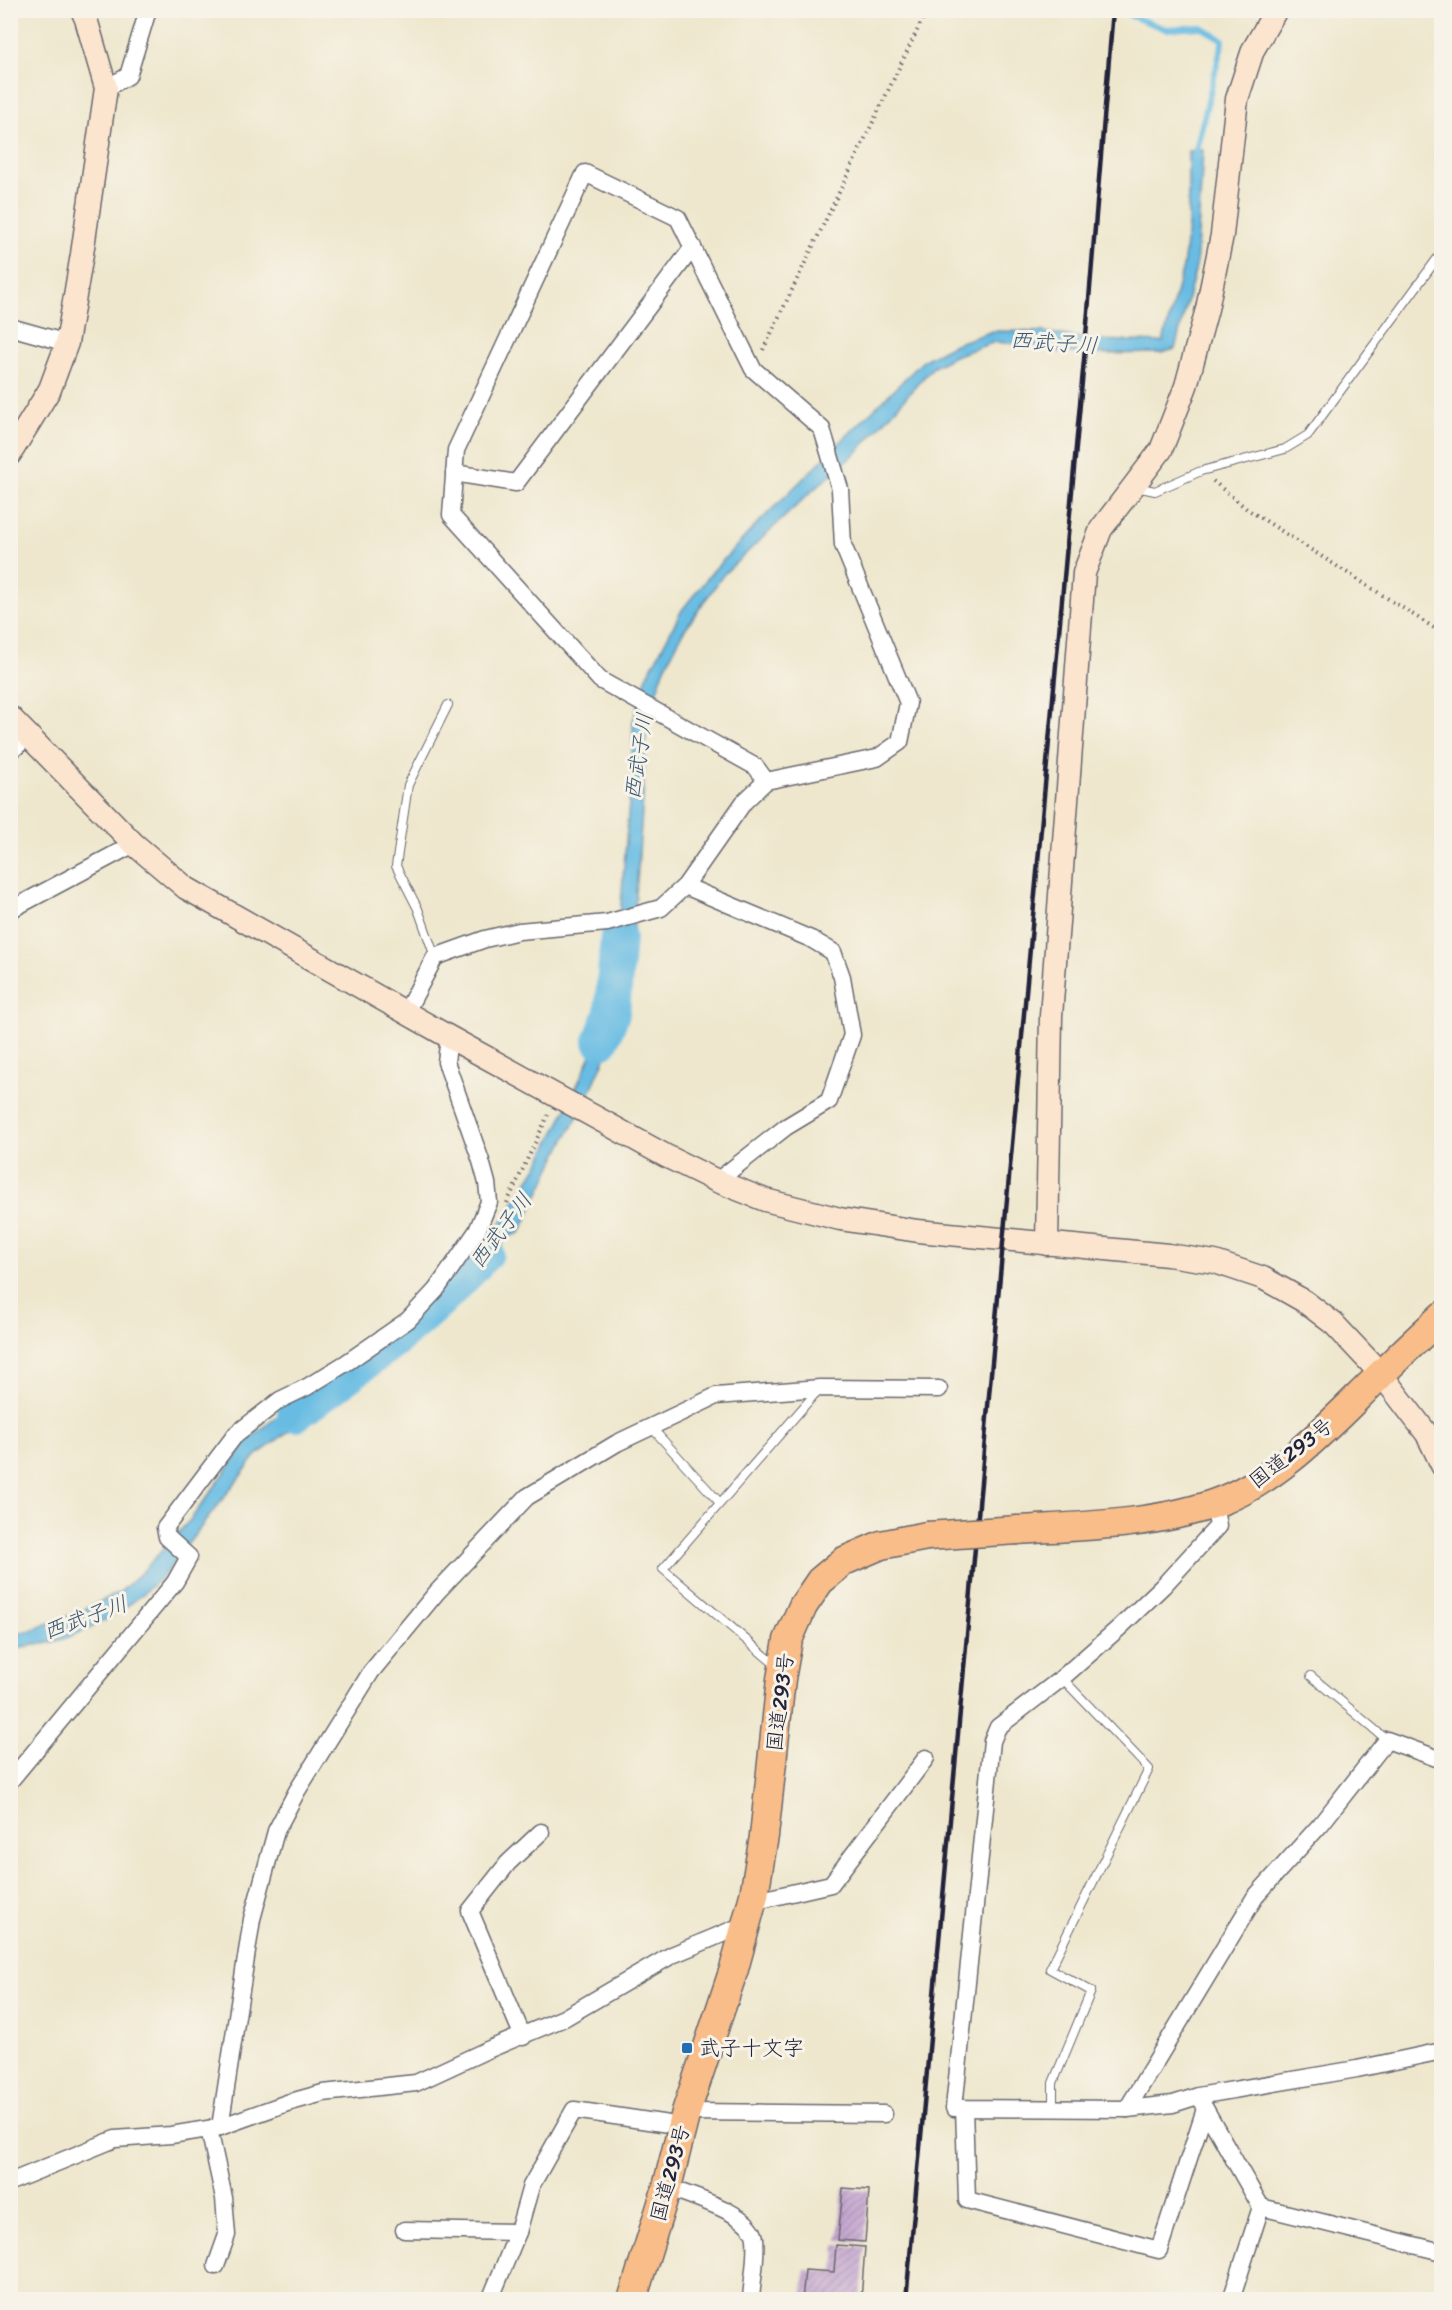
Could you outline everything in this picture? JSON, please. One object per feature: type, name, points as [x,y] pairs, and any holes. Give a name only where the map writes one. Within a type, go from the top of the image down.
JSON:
[{"type":"highway","name":"国道293号","points":[[632,2300],[667,2187],[684,2119],[734,1969],[749,1913],[764,1836],[782,1670],[788,1640],[803,1606],[820,1581],[844,1561],[872,1549],[927,1536],[1090,1526],[1178,1513],[1214,1504],[1268,1474],[1300,1450],[1333,1422],[1441,1317]]},
{"type":"street","points":[[10,454],[50,389],[67,343],[82,254],[106,88],[82,10]]},
{"type":"street","points":[[106,88],[128,76],[148,10]]},
{"type":"street","points":[[1047,1244],[1051,1016],[1084,573],[1101,529],[1161,450],[1186,386],[1207,309],[1222,235],[1237,99],[1253,50],[1276,10]]},
{"type":"street","points":[[406,1012],[435,957],[496,936],[607,923],[661,908],[685,886],[744,802],[766,781],[877,758],[900,742],[908,703],[843,545],[840,489],[822,429],[753,369],[678,218],[585,173],[456,450],[451,515],[600,680],[756,767],[766,781]]},
{"type":"street","points":[[454,473],[516,483],[693,247]]},
{"type":"street","points":[[10,327],[67,343]]},
{"type":"street","points":[[10,717],[134,844],[186,888],[449,1037],[666,1155],[765,1200],[840,1219],[918,1231],[1168,1255],[1215,1262],[1263,1278],[1304,1301],[1334,1324],[1381,1374],[1427,1434],[1442,1465]]},
{"type":"street","points":[[10,752],[29,736]]},
{"type":"street","points":[[10,910],[134,844]]},
{"type":"street","points":[[685,886],[811,939],[833,952],[842,977],[852,1035],[829,1101],[786,1126],[717,1180]]},
{"type":"street","points":[[10,1781],[175,1582],[189,1557],[167,1537],[165,1528],[236,1434],[280,1400],[307,1388],[408,1320],[442,1282],[477,1230],[489,1202],[487,1183],[446,1062],[449,1037]]},
{"type":"street","points":[[216,2266],[227,2235],[215,2128],[252,1919],[276,1831],[297,1791],[371,1672],[437,1592],[527,1497],[617,1443],[716,1396],[820,1388],[939,1389]]},
{"type":"street","points":[[1214,1504],[1218,1526],[1163,1586],[1062,1678],[998,1727],[992,1741],[954,2108],[1127,2109],[1202,2102],[1442,2051]]},
{"type":"street","points":[[1127,2109],[1255,1896],[1321,1824],[1387,1740],[1442,1760]]},
{"type":"street","points":[[10,2182],[115,2139],[171,2135],[215,2128],[323,2093],[416,2083],[485,2051],[523,2037],[564,2018],[749,1913],[831,1884],[926,1758]]},
{"type":"street","points":[[523,2037],[470,1911],[508,1863],[541,1832]]},
{"type":"street","points":[[964,2108],[967,2200],[1159,2250],[1202,2102]]},
{"type":"street","points":[[1202,2102],[1261,2207],[1442,2252]]},
{"type":"street","points":[[490,2300],[518,2232],[531,2186],[574,2110],[684,2119],[884,2114]]},
{"type":"street","points":[[667,2187],[735,2214],[748,2224],[755,2239],[751,2300]]},
{"type":"street","points":[[1231,2300],[1261,2207]]},
{"type":"street","points":[[404,2230],[518,2232]]},
{"type":"lane","points":[[1134,487],[1155,491],[1201,471],[1285,449],[1308,435],[1442,252]]},
{"type":"lane","points":[[435,957],[418,909],[396,866],[408,785],[448,705]]},
{"type":"lane","points":[[782,1670],[663,1569],[820,1388]]},
{"type":"lane","points":[[651,1427],[720,1503]]},
{"type":"lane","points":[[1311,1676],[1387,1740]]},
{"type":"lane","points":[[1053,2109],[1053,2083],[1090,1991],[1050,1969],[1149,1769],[1062,1678]]},
{"type":"path","points":[[753,369],[927,10]]},
{"type":"path","points":[[1201,471],[1247,509],[1442,633]]},
{"type":"water","points":[[1203,150],[1196,267],[1175,349],[1162,353],[1089,354],[995,342],[954,356],[932,368],[858,451],[723,575],[683,632],[664,670],[655,696],[645,741],[632,951],[613,1040],[587,1099],[520,1233],[507,1237],[468,1288],[416,1344],[376,1375],[340,1392],[256,1456],[166,1572],[144,1593],[107,1619],[66,1638],[11,1649],[11,1635],[29,1631],[81,1611],[120,1592],[142,1572],[191,1519],[247,1442],[275,1418],[354,1374],[392,1348],[447,1297],[499,1226],[537,1167],[595,1047],[614,993],[632,764],[633,722],[647,676],[682,610],[713,571],[757,524],[924,360],[955,344],[993,331],[1042,332],[1094,340],[1163,342],[1183,267],[1188,226],[1188,151]]},
{"type":"building","points":[[843,2188],[869,2190],[865,2242],[838,2240]]},
{"type":"building","points":[[836,2245],[865,2247],[861,2300],[802,2300],[805,2270],[834,2272]]},
{"type":"waterway","name":"西武子川","points":[[1132,10],[1131,16],[1166,29],[1201,27],[1223,40],[1194,158]]},
{"type":"waterway","name":"西武子川","points":[[601,1041],[612,1013],[618,937]]},
{"type":"waterway","name":"西武子川","points":[[295,1414],[371,1358],[419,1318],[443,1297],[486,1252]]},
{"type":"railway","points":[[906,2300],[1084,360],[1113,10]]},
{"type":"place","name":"武子十文字","points":[[687,2048]]}]
